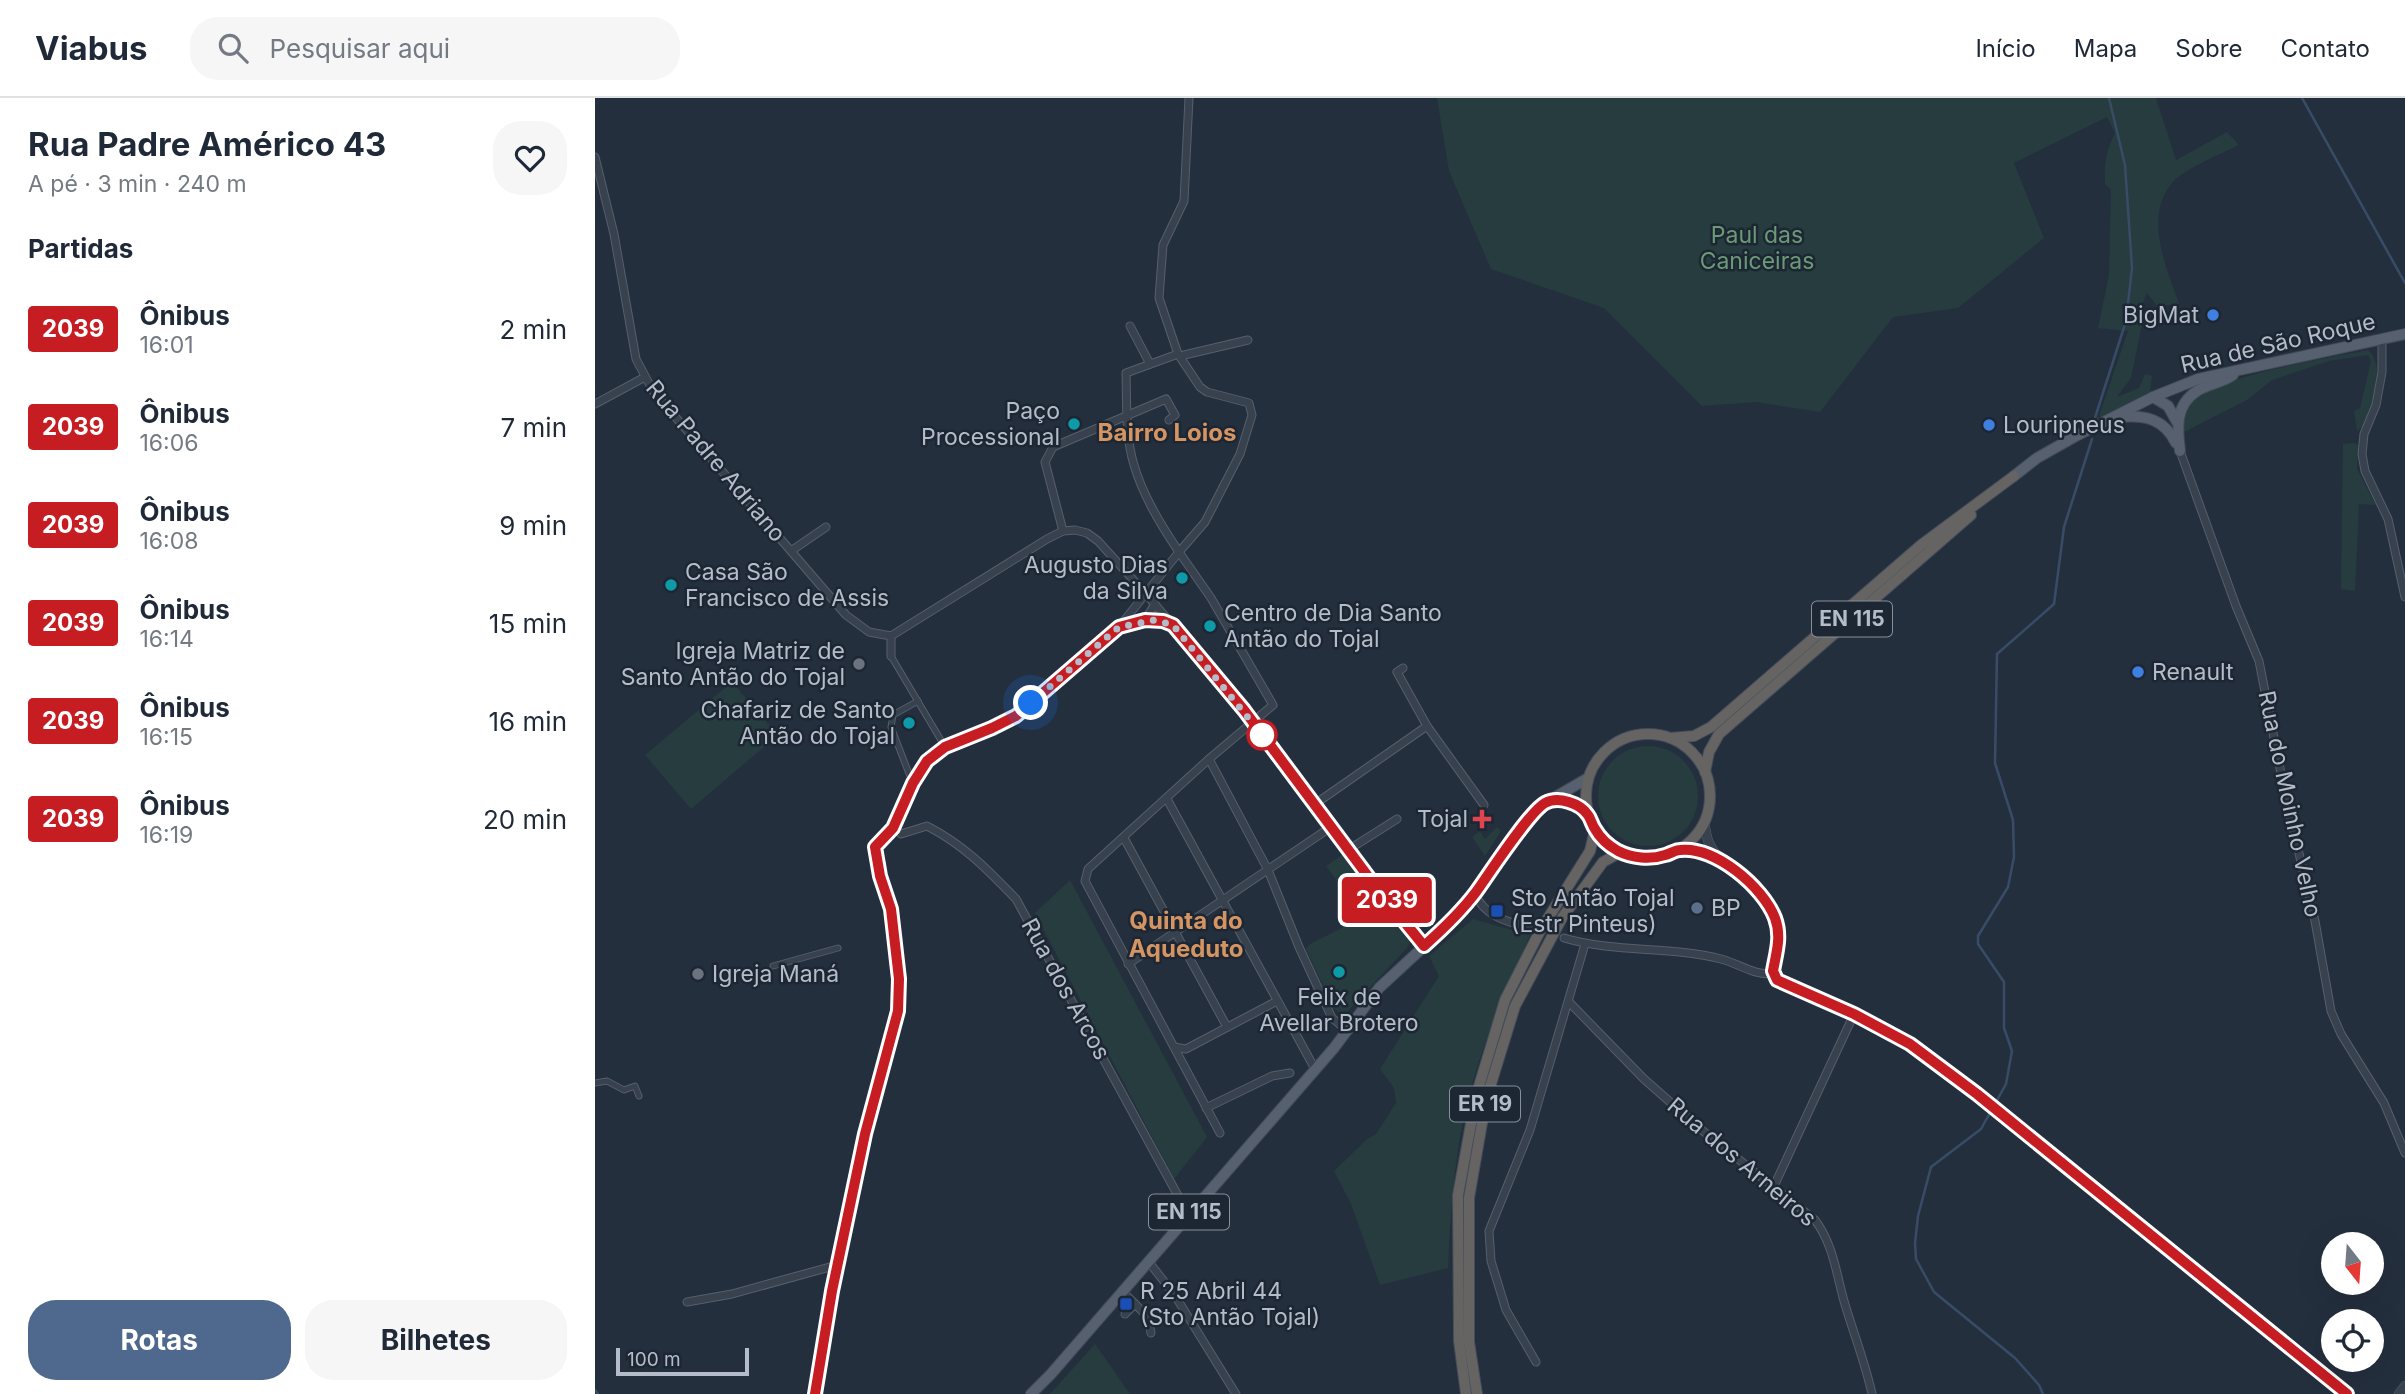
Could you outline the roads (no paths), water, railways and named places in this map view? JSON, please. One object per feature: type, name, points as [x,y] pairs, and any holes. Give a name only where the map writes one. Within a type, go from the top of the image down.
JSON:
[{"type":"highway","name":"Rua de São Roque","points":[[1669,738],[1694,736],[1711,727],[1921,545],[2014,476]]},
{"type":"highway","name":"Rua de São Roque","points":[[1705,772],[1709,752],[1719,734],[2014,476]]},
{"type":"highway","points":[[1650,734],[1669,738],[1697,757],[1705,772],[1710,792],[1707,814],[1698,833],[1680,850],[1663,856],[1641,858],[1621,852],[1607,843],[1595,830],[1587,813],[1588,778],[1599,757],[1613,744],[1631,736],[1650,734]]},
{"type":"highway","name":"ER 19","points":[[1466,1394],[1459,1341],[1458,1195],[1476,1096],[1505,1000],[1540,931],[1590,851],[1595,830]]},
{"type":"highway","name":"ER 19","points":[[1477,1394],[1469,1342],[1469,1198],[1486,1100],[1515,1006],[1562,918],[1603,862],[1621,852]]},
{"type":"main road","name":"Rua de São Roque","points":[[2014,476],[2037,458],[2153,397],[2198,379],[2405,334]]},
{"type":"main road","points":[[2177,422],[2184,403],[2197,391],[2240,371]]},
{"type":"main road","points":[[2153,397],[2168,406],[2177,422],[2180,451]]},
{"type":"main road","points":[[2114,418],[2152,418],[2170,432],[2180,451]]},
{"type":"main road","name":"EN 115","points":[[1031,1394],[1123,1292],[1315,1069],[1379,988],[1454,918],[1475,894],[1545,803],[1588,778]]},
{"type":"main road","points":[[1545,803],[1562,800],[1575,804],[1587,813]]},
{"type":"street","points":[[815,1394],[837,1265],[865,1134],[898,1011],[899,979],[891,909],[880,876],[875,847],[893,828],[913,783],[927,761],[945,747],[1016,716],[1119,627],[1205,522],[1240,454],[1252,415],[1249,403],[1207,392],[1200,387],[1179,355],[1159,298],[1163,245],[1184,201],[1189,98]]},
{"type":"street","name":"Rua Padre Adriano","points":[[595,157],[614,234],[636,359],[653,391],[856,624],[869,632],[891,636]]},
{"type":"street","points":[[1130,326],[1150,364]]},
{"type":"street","points":[[1220,1133],[1128,964],[1087,885],[1085,876],[1088,869],[1209,758],[1273,705],[1211,598],[1157,519],[1133,464],[1127,415],[1126,373],[1179,355],[1248,340]]},
{"type":"street","points":[[2382,340],[2382,372],[2376,405],[2364,434],[2362,454],[2365,471],[2388,519],[2405,597]]},
{"type":"street","points":[[595,404],[645,377]]},
{"type":"street","points":[[1063,531],[1045,462],[1053,447],[1166,399],[1175,415],[1169,420]]},
{"type":"street","name":"Rua do Moinho Velho","points":[[2180,451],[2259,662],[2285,794],[2315,921],[2331,1011],[2341,1034],[2383,1103],[2405,1153]]},
{"type":"street","points":[[791,551],[825,527]]},
{"type":"street","points":[[945,747],[891,656],[891,636],[1047,538],[1063,531],[1087,533],[1098,541],[1147,594],[1252,721],[1424,946]]},
{"type":"street","points":[[1145,620],[1155,604]]},
{"type":"street","points":[[1119,627],[1145,620],[1163,621],[1173,625]]},
{"type":"street","points":[[1403,668],[1397,672],[1427,726],[1484,805]]},
{"type":"street","points":[[913,783],[891,727],[893,715],[918,701]]},
{"type":"street","points":[[1315,804],[1427,726]]},
{"type":"street","points":[[1209,758],[1268,870],[1299,947],[1332,1018],[1347,1031]]},
{"type":"street","points":[[1167,799],[1315,1069]]},
{"type":"street","points":[[1348,850],[1397,819]]},
{"type":"street","points":[[1704,821],[1710,843],[1720,859],[1756,889],[1776,920],[1779,946],[1773,973]]},
{"type":"street","name":"Rua dos Arcos","points":[[893,828],[901,834],[927,826],[954,839],[985,866],[1016,900],[1188,1214]]},
{"type":"street","points":[[1128,964],[1331,827]]},
{"type":"street","points":[[1124,838],[1227,1027]]},
{"type":"street","points":[[1680,850],[1720,859]]},
{"type":"street","points":[[1475,894],[1480,907],[1493,915],[1540,931]]},
{"type":"street","points":[[1565,938],[1585,944],[1665,949],[1721,959],[1765,974],[1773,973]]},
{"type":"street","points":[[1536,1362],[1506,1310],[1491,1261],[1489,1231],[1530,1130],[1585,944]]},
{"type":"street","points":[[773,966],[838,948]]},
{"type":"street","points":[[1773,973],[1781,982],[1854,1014],[1910,1044],[1977,1094],[2347,1394]]},
{"type":"street","points":[[1173,1046],[1186,1049],[1277,1001]]},
{"type":"street","name":"Rua dos Arneiros","points":[[1569,1002],[1644,1079],[1703,1131],[1815,1220],[1826,1235],[1873,1394]]},
{"type":"street","points":[[1774,1186],[1854,1014]]},
{"type":"street","points":[[1206,1108],[1272,1076],[1290,1073]]},
{"type":"street","points":[[595,1083],[607,1081],[624,1090],[635,1086],[639,1096]]},
{"type":"street","points":[[1148,1261],[1174,1294],[1236,1394]]},
{"type":"street","points":[[687,1302],[732,1294],[837,1265]]},
{"type":"street","points":[[1123,1292],[1148,1317],[1151,1333]]},
{"type":"street","points":[[1125,1314],[1135,1304]]},
{"type":"street","points":[[2399,1394],[2405,1387]]},
{"type":"waterway","points":[[2094,421],[2126,321],[2132,268],[2125,165],[2109,98]]},
{"type":"waterway","points":[[2302,98],[2405,283]]},
{"type":"waterway","points":[[2043,1394],[2039,1385],[2015,1358],[1934,1292],[1916,1259],[1915,1243],[1918,1216],[1931,1167],[1981,1129],[2006,1084],[2012,1051],[2004,1028],[2004,982],[1978,944],[1978,936],[2008,887],[2014,857],[2013,820],[1995,763],[1997,654],[2054,604],[2064,527],[2092,439]]},
{"type":"waterway","points":[[595,1390],[598,1394]]},
{"type":"place","name":"BigMat","points":[[2213,315]]},
{"type":"place","name":"Paço Processional","points":[[1074,424]]},
{"type":"place","name":"Louripneus","points":[[1989,425]]},
{"type":"place","name":"Augusto Dias da Silva","points":[[1182,578]]},
{"type":"place","name":"Casa São Francisco de Assis","points":[[671,585]]},
{"type":"place","name":"Centro de Dia Santo Antão do Tojal","points":[[1210,626]]},
{"type":"place","name":"Igreja Matriz de Santo Antão do Tojal","points":[[859,664]]},
{"type":"place","name":"Renault","points":[[2138,672]]},
{"type":"place","name":"Chafariz de Santo Antão do Tojal","points":[[909,723]]},
{"type":"place","name":"Tojal","points":[[1482,819]]},
{"type":"place","name":"BP","points":[[1697,908]]},
{"type":"place","name":"Sto Antão Tojal (Estr Pinteus)","points":[[1497,911]]},
{"type":"place","name":"Felix de Avellar Brotero","points":[[1339,972]]},
{"type":"place","name":"Igreja Maná","points":[[698,974]]},
{"type":"place","name":"R 25 Abril 44 (Sto Antão Tojal)","points":[[1126,1304]]},
{"type":"district","name":"Bairro Loios","points":[[1167,433]]},
{"type":"district","name":"Quinta do Aqueduto","points":[[1186,935]]},
{"type":"park label","name":"Paul das Caniceiras","points":[[1757,248]]}]
